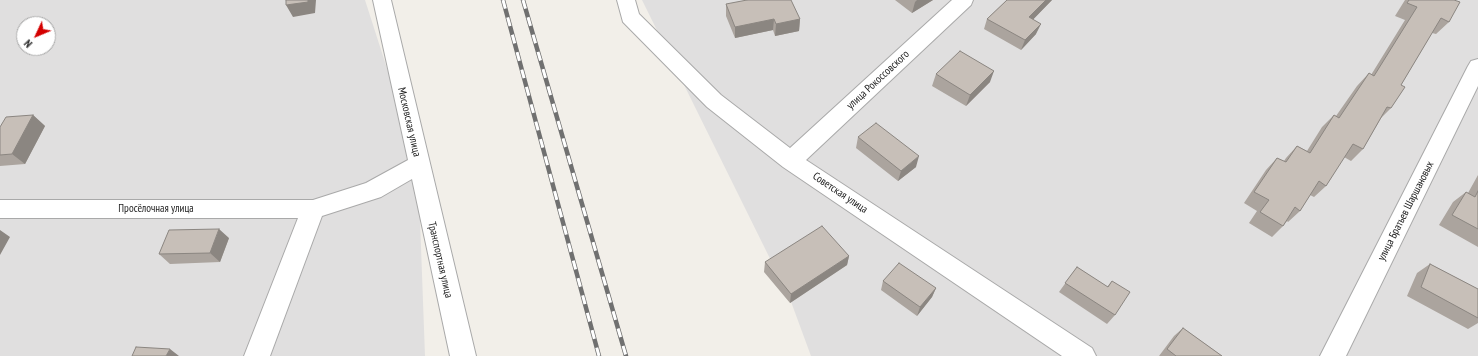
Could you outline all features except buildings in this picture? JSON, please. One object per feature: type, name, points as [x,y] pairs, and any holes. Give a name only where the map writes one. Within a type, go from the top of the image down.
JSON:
[{"type":"street","name":"Московская улица","points":[[312,209],[373,190],[418,165],[382,0]]},
{"type":"street","name":"Советская улица","points":[[626,0],[630,17],[714,101],[791,161],[1083,356]]},
{"type":"street","name":"улица Рокоссовского","points":[[791,161],[964,0]]},
{"type":"street","name":"улица Братьев Шаршановых","points":[[1333,356],[1478,66]]},
{"type":"street","name":"Транспортная улица","points":[[418,165],[463,356]]},
{"type":"street","name":"Просёлочная улица","points":[[0,209],[312,209]]},
{"type":"street","points":[[257,356],[312,209]]},
{"type":"shaded area","points":[[0,0],[365,0],[418,165],[425,356],[0,356]]},
{"type":"shaded area","points":[[642,0],[1478,0],[1478,356],[811,356],[790,299]]},
{"type":"railway","points":[[503,0],[599,356]]},
{"type":"railway","points":[[523,0],[626,356]]}]
